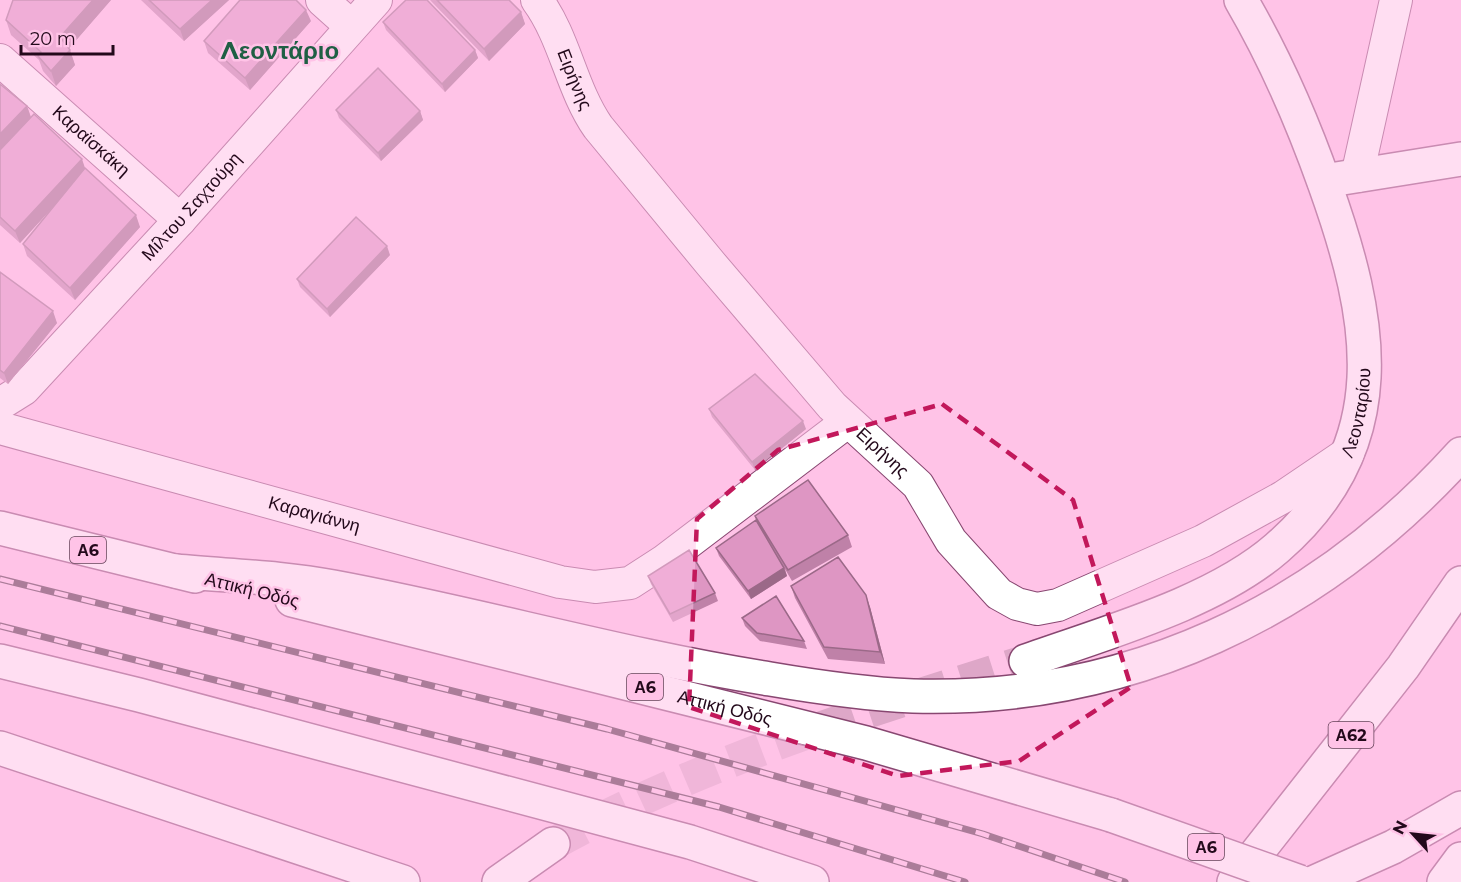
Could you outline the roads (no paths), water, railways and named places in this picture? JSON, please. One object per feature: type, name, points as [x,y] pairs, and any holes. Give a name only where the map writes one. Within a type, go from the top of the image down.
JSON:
[{"type":"main road","name":"Λεονταρίου","points":[[1026,661],[1181,603],[1256,564],[1313,514],[1326,496],[1348,453],[1363,387],[1365,338],[1362,310],[1348,256],[1310,138],[1284,80],[1241,0]]},
{"type":"main road","points":[[1324,181],[1461,159]]},
{"type":"main road","points":[[176,571],[330,586],[675,662],[822,688],[912,696],[992,693],[1067,683],[1135,666],[1212,639],[1257,618],[1315,582],[1392,524],[1461,454]]},
{"type":"main road","name":"Αττική Οδός","points":[[0,528],[855,740],[1111,816],[1300,882]]},
{"type":"main road","name":"Α62","points":[[1234,882],[1396,676],[1461,583]]},
{"type":"main road","points":[[0,662],[139,695],[678,839],[812,882]]},
{"type":"main road","points":[[0,748],[403,882]]},
{"type":"main road","points":[[1315,882],[1393,847],[1461,808]]},
{"type":"main road","points":[[499,882],[553,844]]},
{"type":"main road","points":[[1444,882],[1461,859]]},
{"type":"street","points":[[322,0],[351,26]]},
{"type":"street","name":"Μίλτου Σαχτούρη","points":[[0,404],[24,389],[180,220],[376,0]]},
{"type":"street","name":"Ειρήνης","points":[[537,0],[559,40],[582,102],[598,127],[711,264],[848,422],[918,485],[951,541],[999,594],[1017,604],[1037,609],[1076,598],[1225,530],[1283,497],[1348,453]]},
{"type":"street","points":[[1357,176],[1396,0]]},
{"type":"street","name":"Καραϊσκάκη","points":[[0,60],[180,220]]},
{"type":"street","name":"Καραγιάννη","points":[[0,428],[560,582],[596,587],[630,583],[664,561],[848,422]]},
{"type":"tunnel","points":[[553,844],[610,814],[726,763],[844,720],[1026,661]]},
{"type":"railway","points":[[0,579],[607,729],[983,834],[1125,882]]},
{"type":"railway","points":[[0,626],[719,807],[965,882]]},
{"type":"district","name":"Λεοντάριο","points":[[280,50]]}]
